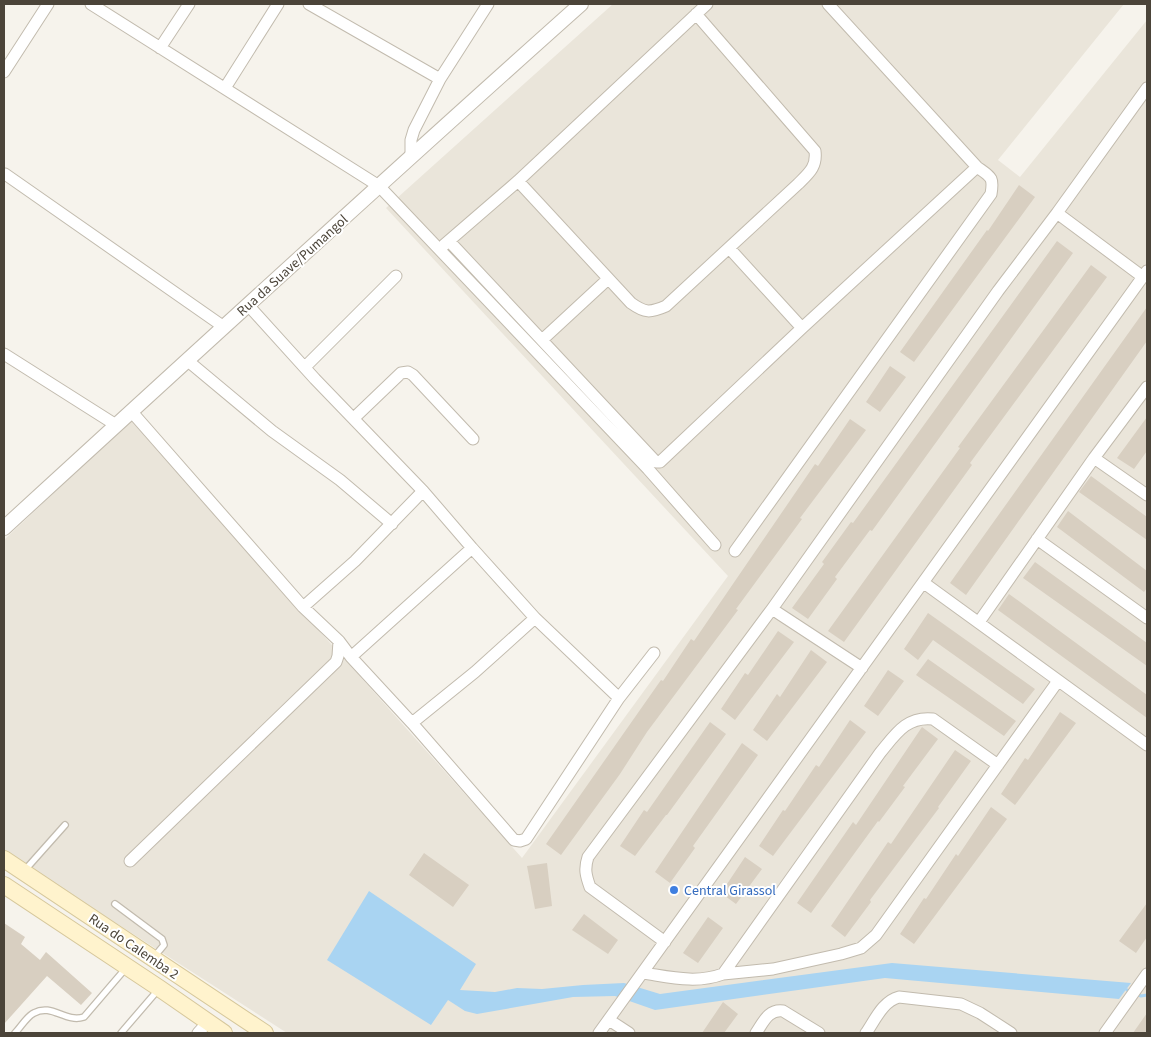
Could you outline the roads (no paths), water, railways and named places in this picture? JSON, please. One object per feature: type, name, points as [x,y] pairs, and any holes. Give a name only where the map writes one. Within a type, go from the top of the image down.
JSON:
[{"type":"main road","name":"Rua do Calemba 2","points":[[4,859],[265,1033]]},
{"type":"main road","name":"Rua do Calemba 2","points":[[4,885],[159,988],[203,1028],[224,1033]]},
{"type":"street","points":[[4,72],[48,4]]},
{"type":"street","points":[[160,48],[189,4]]},
{"type":"street","points":[[225,88],[278,4]]},
{"type":"street","points":[[309,4],[440,79]]},
{"type":"street","points":[[411,155],[411,135],[440,79],[488,4]]},
{"type":"street","name":"Rua da Suave/Pumangol","points":[[4,528],[411,155],[581,4]]},
{"type":"street","points":[[439,249],[518,181],[707,4]]},
{"type":"street","points":[[735,551],[991,194],[993,182],[990,177],[977,167],[828,4]]},
{"type":"street","points":[[98,6],[160,48],[379,186],[648,469],[714,545]]},
{"type":"street","points":[[518,181],[608,279],[631,303],[642,311],[655,310],[666,306],[729,248],[811,170],[816,160],[816,151],[696,14]]},
{"type":"street","points":[[665,942],[590,887],[585,874],[585,865],[588,857],[772,609],[998,291],[1147,88]]},
{"type":"street","points":[[449,241],[656,462],[660,462],[977,167]]},
{"type":"street","points":[[5,174],[224,327]]},
{"type":"street","points":[[599,1033],[1145,274],[1057,213]]},
{"type":"street","points":[[729,248],[802,328]]},
{"type":"street","points":[[304,367],[357,317],[396,276]]},
{"type":"street","points":[[542,340],[608,279]]},
{"type":"street","points":[[248,305],[304,367],[423,491],[535,618],[618,698]]},
{"type":"street","points":[[4,354],[116,425]]},
{"type":"street","points":[[188,361],[272,431],[340,480],[392,524]]},
{"type":"street","points":[[354,418],[401,373],[408,372],[413,375],[472,439]]},
{"type":"street","points":[[979,622],[1094,458],[1147,387]]},
{"type":"street","points":[[130,411],[304,607],[339,641],[351,657],[412,723],[514,840],[526,839],[618,698],[654,653]]},
{"type":"street","points":[[1094,458],[1147,495]]},
{"type":"street","points":[[304,607],[355,561],[423,491]]},
{"type":"street","points":[[1037,539],[1147,618]]},
{"type":"street","points":[[351,657],[472,548]]},
{"type":"street","points":[[924,583],[1147,745]]},
{"type":"street","points":[[772,609],[862,668]]},
{"type":"street","points":[[412,723],[535,618]]},
{"type":"street","points":[[130,861],[336,662],[339,641]]},
{"type":"street","points":[[643,973],[684,979],[710,979],[723,974],[773,969],[860,948],[876,935],[1058,681]]},
{"type":"street","points":[[723,974],[880,753],[896,734],[914,720],[923,718],[933,719],[998,766]]},
{"type":"street","points":[[1105,1033],[1147,974]]},
{"type":"street","points":[[866,1033],[887,1003],[892,998],[899,997],[962,1004],[1011,1033]]},
{"type":"street","points":[[756,1033],[767,1016],[779,1010],[819,1033]]},
{"type":"street","points":[[609,1020],[629,1033]]},
{"type":"lane","points":[[23,872],[65,825]]},
{"type":"lane","points":[[115,904],[162,938],[164,945],[153,959]]},
{"type":"lane","points":[[15,1033],[33,1013],[44,1010],[50,1010],[69,1018],[77,1019],[84,1017],[127,967]]},
{"type":"lane","points":[[121,1033],[159,988]]},
{"type":"water","points":[[369,891],[476,964],[460,990],[495,992],[517,988],[542,989],[624,983],[660,994],[892,963],[1131,983],[1119,999],[885,978],[655,1010],[615,996],[573,997],[477,1014],[465,1011],[448,1000],[431,1025],[327,960]]},
{"type":"waterway","points":[[1127,990],[1141,996],[1147,995]]},
{"type":"place","name":"Central Girassol","points":[[674,890]]}]
